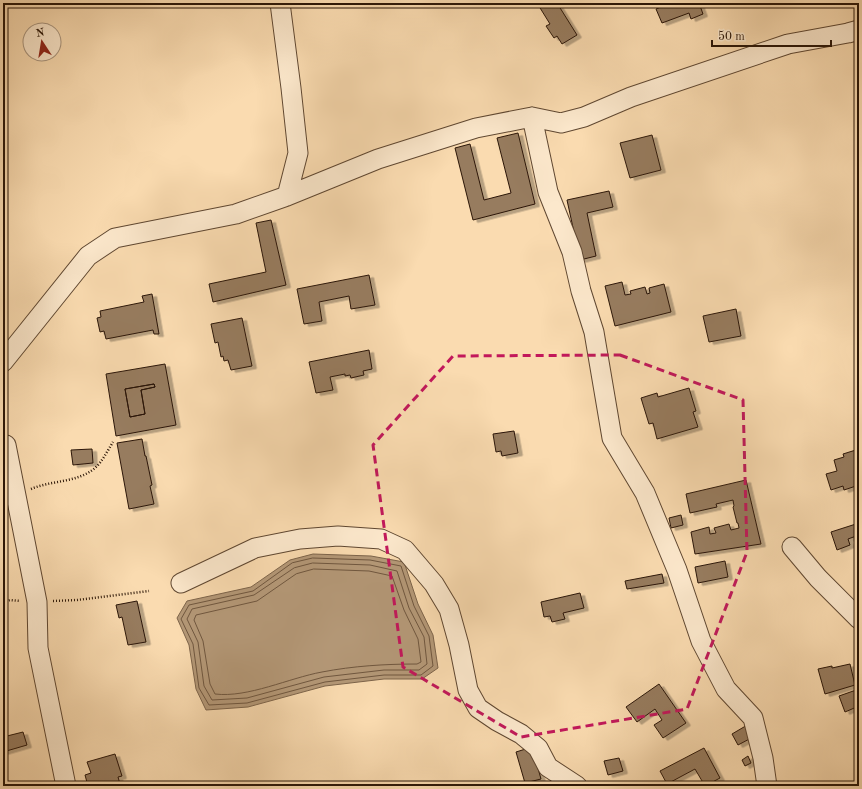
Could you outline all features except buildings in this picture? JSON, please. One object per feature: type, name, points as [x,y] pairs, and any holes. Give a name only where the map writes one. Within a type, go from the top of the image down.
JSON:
[{"type":"street","points":[[280,3],[298,153],[287,196]]},
{"type":"street","points":[[3,362],[88,256],[115,238],[236,214],[287,196],[378,159],[476,128],[532,117],[561,123],[584,117],[631,97],[788,44],[859,30]]},
{"type":"street","points":[[532,117],[548,192],[572,252],[581,291],[594,332],[612,438],[645,493],[676,570],[701,641],[726,689],[753,718],[763,758],[767,786]]},
{"type":"street","points":[[4,440],[37,602],[38,648],[66,786]]},
{"type":"street","points":[[181,583],[255,548],[300,539],[338,536],[381,539],[405,550],[434,584],[449,609],[459,645],[468,690],[478,708],[497,721],[521,734],[538,748],[548,767],[577,786]]},
{"type":"street","points":[[792,546],[818,578],[859,618]]},
{"type":"path","points":[[16,495],[40,486],[76,479],[96,468],[113,442]]},
{"type":"path","points":[[3,602],[10,600],[37,602],[77,600],[149,591]]},
{"type":"highlighted area","points":[[620,355],[743,400],[747,552],[687,709],[521,737],[403,667],[373,445],[453,356]]},
{"type":"water","points":[[313,554],[371,556],[404,562],[418,604],[433,635],[438,668],[422,679],[384,679],[325,686],[248,707],[206,710],[196,689],[189,645],[177,618],[187,601],[251,587],[290,560]]}]
